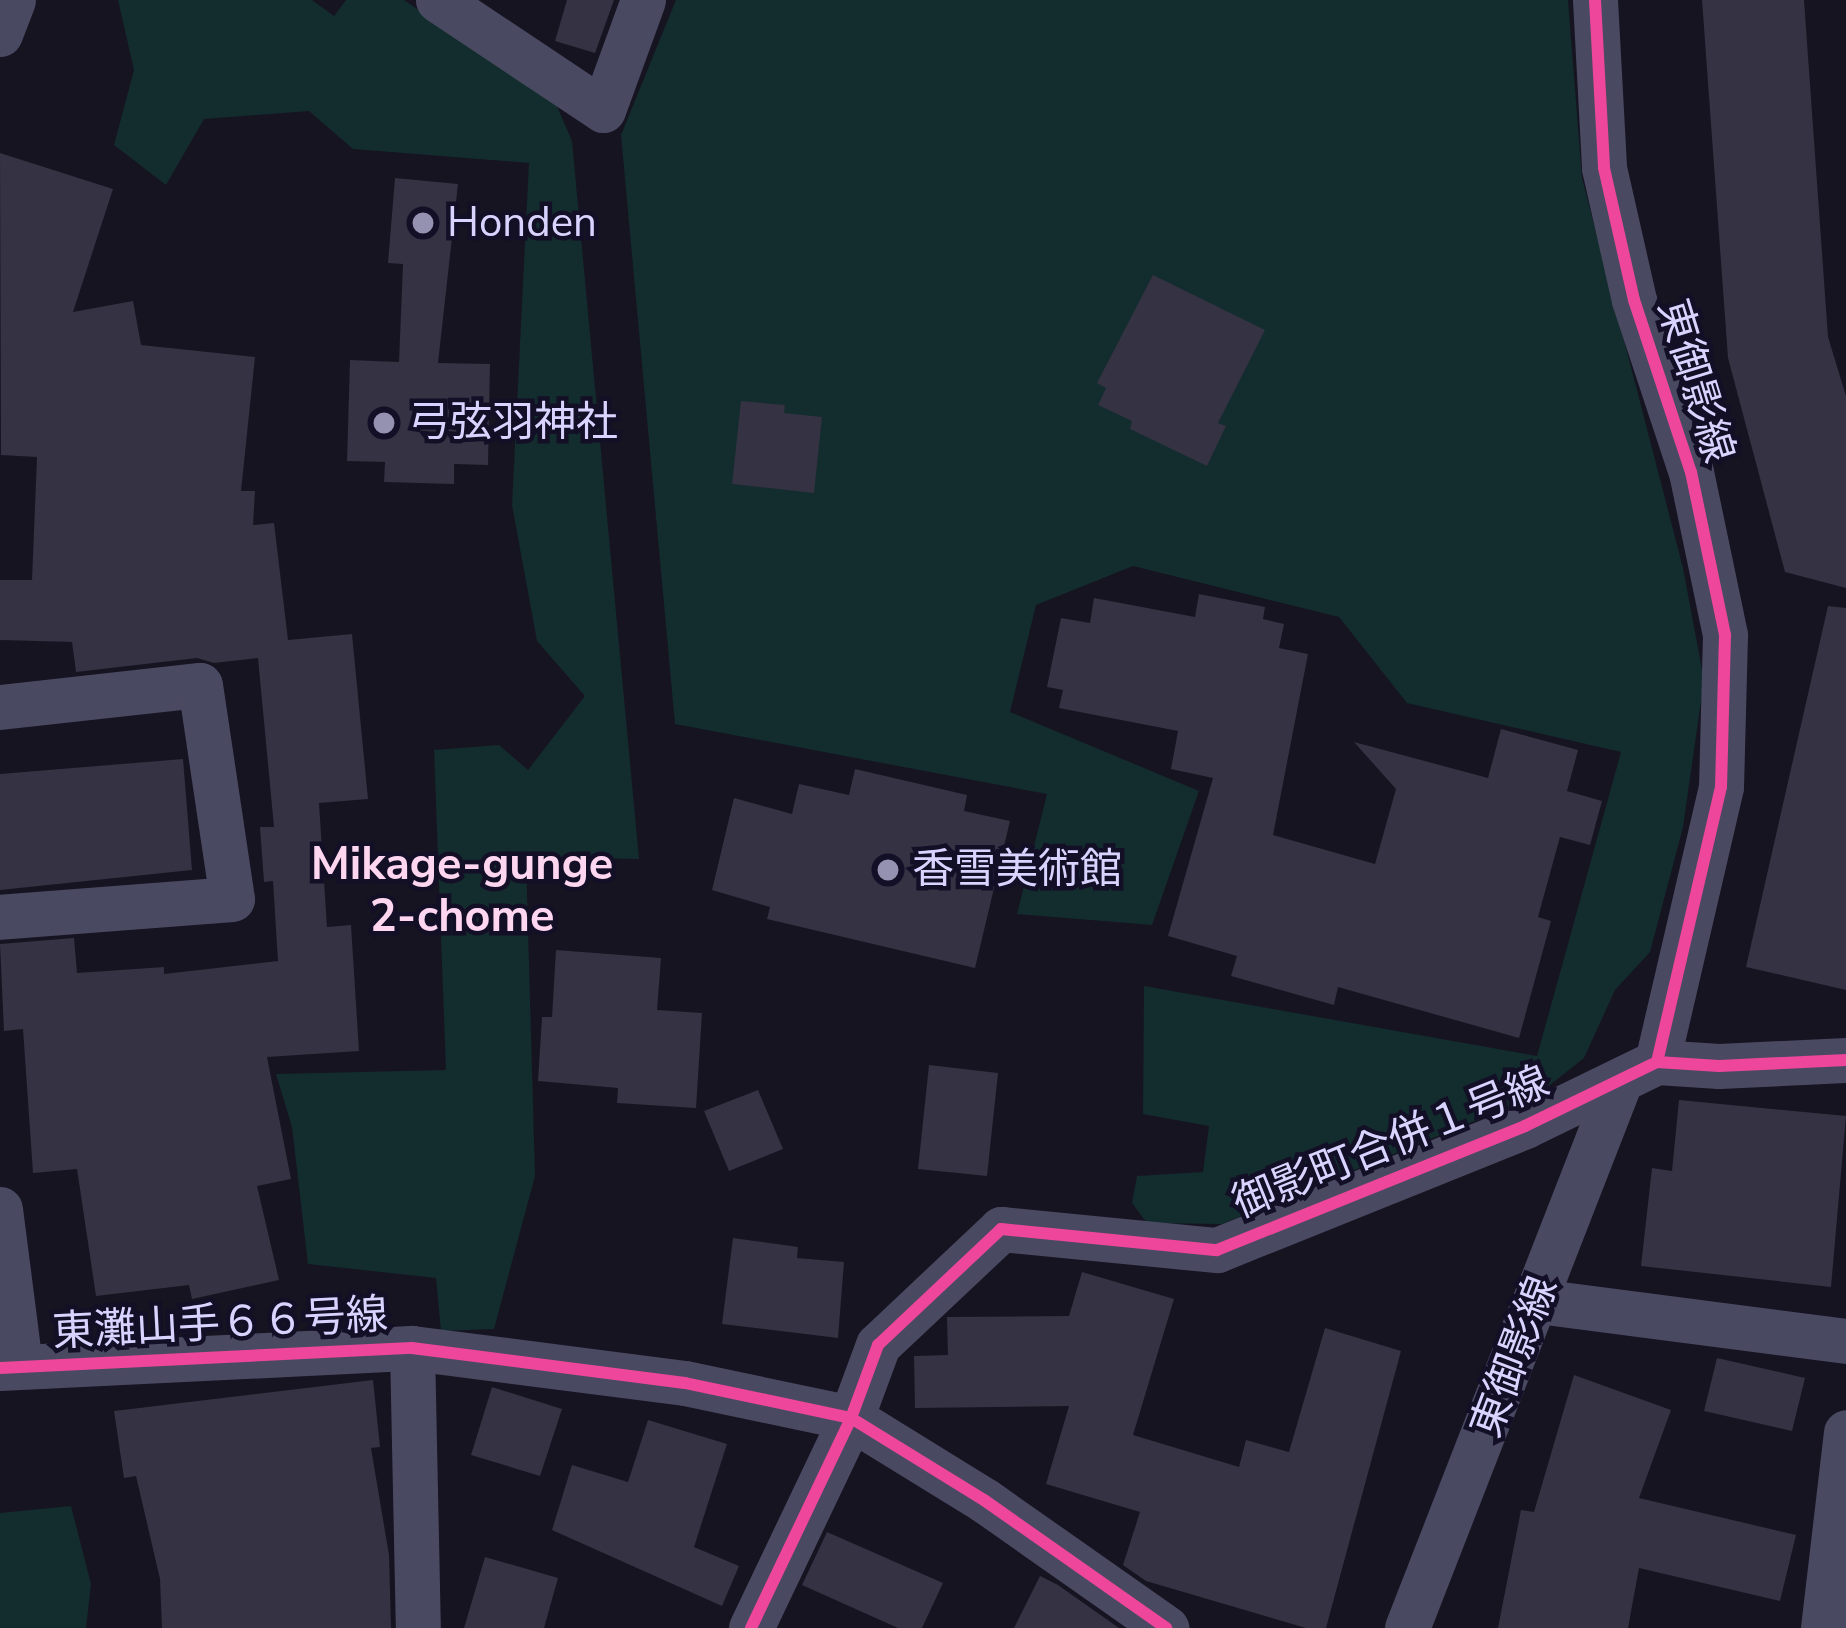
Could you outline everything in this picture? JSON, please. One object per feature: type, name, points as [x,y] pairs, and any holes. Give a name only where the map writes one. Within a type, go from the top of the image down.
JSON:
[{"type":"street","points":[[0,34],[13,0]]},
{"type":"street","points":[[438,0],[603,110],[643,0]]},
{"type":"street","name":"東御影線","points":[[1407,1628],[1538,1300],[1638,1073],[1721,787],[1725,635],[1691,472],[1634,300],[1604,168],[1595,0]]},
{"type":"street","points":[[0,707],[200,685],[232,898],[0,917]]},
{"type":"street","name":"御影町合併１号線","points":[[751,1628],[851,1418],[878,1346],[1001,1229],[1217,1250],[1638,1073],[1846,1060]]},
{"type":"street","points":[[0,1209],[10,1367]]},
{"type":"street","points":[[1538,1300],[1846,1341]]},
{"type":"street","points":[[412,1348],[418,1628]]},
{"type":"street","name":"東灘山手６６号線","points":[[10,1367],[412,1348],[685,1383],[851,1418],[1003,1513],[1166,1628]]},
{"type":"street","points":[[1822,1628],[1846,1432]]},
{"type":"green space","points":[[118,0],[312,0],[334,16],[346,0],[404,0],[556,104],[572,141],[639,859],[526,857],[535,1176],[494,1329],[441,1331],[436,1278],[308,1264],[292,1127],[276,1074],[446,1070],[434,750],[499,745],[528,770],[585,696],[537,641],[512,505],[529,163],[353,149],[309,111],[204,119],[166,185],[114,145],[134,70]]},
{"type":"green space","points":[[676,0],[1568,0],[1582,178],[1683,568],[1704,680],[1683,827],[1650,952],[1615,990],[1584,1058],[1536,1096],[1222,1224],[1147,1223],[1132,1203],[1137,1176],[1203,1172],[1209,1126],[1143,1114],[1144,986],[1537,1056],[1621,752],[1407,703],[1339,617],[1133,566],[1036,605],[1010,712],[1199,791],[1152,925],[1017,914],[1047,794],[675,724],[621,135]]},
{"type":"green space","points":[[71,1506],[91,1584],[86,1628],[0,1628],[0,1513]]},
{"type":"building","points":[[567,0],[614,0],[595,53],[555,41]]},
{"type":"building","points":[[1702,0],[1804,0],[1828,337],[1846,396],[1846,588],[1785,572],[1728,358]]},
{"type":"building","points":[[0,153],[113,189],[73,312],[133,301],[141,345],[255,357],[241,491],[255,491],[253,525],[274,523],[288,640],[352,634],[368,799],[319,803],[327,927],[351,925],[359,1051],[267,1057],[291,1179],[257,1186],[279,1280],[192,1299],[189,1285],[96,1296],[77,1169],[33,1173],[23,1029],[4,1031],[0,944],[74,938],[77,973],[164,967],[164,974],[278,961],[273,881],[264,882],[260,827],[274,827],[258,658],[214,663],[197,658],[76,672],[72,642],[0,640],[0,580],[32,580],[37,457],[1,455]]},
{"type":"building","points":[[395,178],[458,184],[438,363],[490,364],[488,465],[454,464],[454,484],[384,482],[385,462],[347,461],[350,360],[399,362],[403,264],[388,263]]},
{"type":"building","points":[[1153,275],[1265,330],[1218,423],[1226,426],[1207,466],[1130,429],[1132,421],[1098,405],[1106,388],[1097,383]]},
{"type":"building","points":[[741,401],[785,405],[784,413],[822,417],[814,493],[732,484]]},
{"type":"building","points":[[1199,594],[1265,607],[1263,619],[1284,624],[1279,648],[1308,654],[1273,835],[1375,864],[1396,789],[1354,742],[1488,778],[1501,729],[1578,750],[1567,791],[1602,801],[1590,845],[1560,837],[1538,917],[1551,921],[1519,1038],[1338,987],[1334,1005],[1231,976],[1237,956],[1168,936],[1213,778],[1171,769],[1178,731],[1059,708],[1063,690],[1047,687],[1061,618],[1090,623],[1094,598],[1195,617]]},
{"type":"building","points":[[1828,606],[1846,608],[1846,990],[1746,967]]},
{"type":"building","points":[[183,759],[192,870],[0,890],[0,774]]},
{"type":"building","name":"香雪美術館","points":[[855,769],[967,795],[964,811],[1010,821],[975,968],[767,919],[770,907],[712,890],[734,798],[792,814],[799,784],[849,795]]},
{"type":"building","points":[[556,950],[661,958],[657,1010],[702,1013],[696,1108],[617,1103],[618,1088],[538,1081],[542,1017],[552,1017]]},
{"type":"building","points":[[929,1065],[998,1073],[987,1176],[918,1169]]},
{"type":"building","points":[[758,1090],[783,1149],[729,1171],[704,1111]]},
{"type":"building","points":[[1679,1100],[1846,1116],[1831,1287],[1641,1266],[1652,1168],[1672,1171]]},
{"type":"building","points":[[733,1238],[798,1247],[797,1258],[844,1262],[838,1338],[722,1324]]},
{"type":"building","points":[[1082,1272],[1174,1299],[1133,1435],[1239,1467],[1246,1440],[1289,1452],[1325,1328],[1401,1351],[1326,1628],[1306,1628],[1146,1581],[1123,1565],[1140,1512],[1046,1484],[1069,1406],[915,1408],[914,1356],[948,1355],[947,1317],[1069,1316]]},
{"type":"building","points":[[1717,1358],[1805,1378],[1792,1431],[1704,1411]]},
{"type":"building","points":[[1574,1375],[1671,1410],[1639,1498],[1796,1535],[1780,1601],[1639,1568],[1628,1628],[1498,1628],[1521,1510],[1534,1512]]},
{"type":"building","points":[[373,1380],[380,1447],[371,1448],[389,1555],[391,1628],[162,1628],[160,1579],[136,1476],[124,1478],[114,1411]]},
{"type":"building","points":[[492,1387],[562,1409],[540,1476],[471,1455]]},
{"type":"building","points":[[648,1420],[727,1444],[694,1547],[739,1566],[722,1606],[552,1530],[572,1465],[628,1482]]},
{"type":"building","points":[[827,1532],[943,1583],[922,1628],[898,1628],[802,1585]]},
{"type":"building","points":[[485,1557],[558,1578],[544,1628],[464,1628]]},
{"type":"building","points":[[1040,1576],[1058,1585],[1119,1628],[1014,1628]]},
{"type":"cycle path","points":[[1595,0],[1604,168],[1634,300],[1691,472],[1725,635],[1721,787],[1657,1062]]},
{"type":"cycle path","points":[[751,1628],[851,1418],[878,1345],[1001,1229],[1217,1250],[1525,1126],[1657,1062],[1719,1066],[1846,1060]]},
{"type":"cycle path","points":[[0,1368],[412,1348],[685,1383],[851,1418],[984,1500],[1166,1628]]},
{"type":"place","name":"Honden","points":[[423,223]]},
{"type":"place","name":"弓弦羽神社","points":[[384,423]]},
{"type":"place","name":"香雪美術館","points":[[888,870]]},
{"type":"district","name":"Mikage-gunge 2-chome","points":[[462,891]]}]
